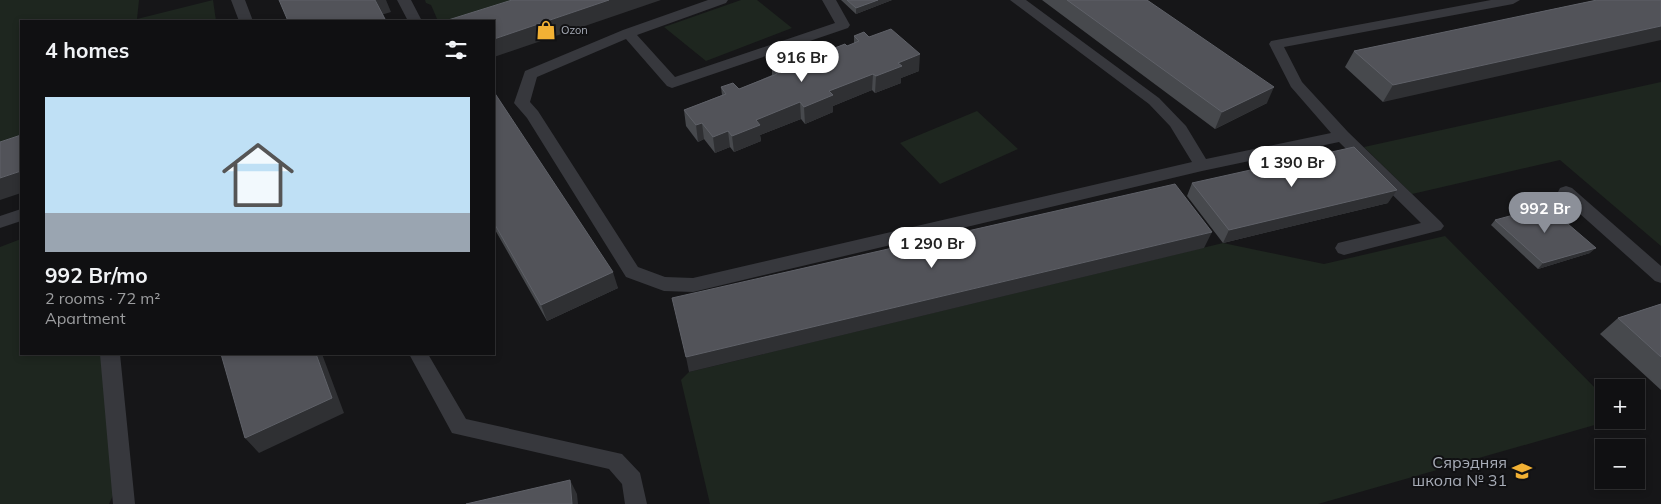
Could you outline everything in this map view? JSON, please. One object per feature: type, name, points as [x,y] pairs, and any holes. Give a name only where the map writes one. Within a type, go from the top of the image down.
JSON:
[{"type":"lane","points":[[238,0],[246,20]]},
{"type":"lane","points":[[404,0],[414,20]]},
{"type":"lane","points":[[721,0],[628,33],[530,74],[522,103],[533,115],[632,272],[664,284],[693,285],[1202,165],[1342,136]]},
{"type":"lane","points":[[628,33],[672,83],[843,25],[829,0]]},
{"type":"lane","points":[[1017,0],[1172,116],[1186,135],[1202,165]]},
{"type":"lane","points":[[1344,248],[1435,226],[1342,136],[1296,84],[1276,44],[1513,0]]},
{"type":"lane","points":[[1566,192],[1661,276]]},
{"type":"lane","points":[[0,222],[20,215]]},
{"type":"lane","points":[[110,355],[124,504]]},
{"type":"lane","points":[[419,355],[459,427],[615,461],[632,480],[636,504]]},
{"type":"shaded area","points":[[0,0],[139,0],[137,19],[213,0],[216,20],[20,20],[20,158],[0,165]]},
{"type":"shaded area","points":[[425,0],[530,0],[465,20],[438,20],[431,5],[426,3]]},
{"type":"shaded area","points":[[741,0],[757,0],[792,28],[706,61],[664,27]]},
{"type":"shaded area","points":[[1661,82],[1661,246],[1560,160],[1412,194],[1364,147]]},
{"type":"shaded area","points":[[977,111],[1018,149],[940,184],[900,143]]},
{"type":"shaded area","points":[[1445,236],[1595,388],[1595,425],[1318,504],[710,504],[681,380],[689,372],[1223,243],[1324,264]]},
{"type":"shaded area","points":[[20,239],[20,355],[113,355],[127,465],[109,504],[0,504],[0,247]]},
{"type":"building","points":[[279,0],[375,0],[385,19],[382,20],[288,20]]},
{"type":"building","points":[[512,0],[609,0],[495,39],[495,20],[448,20]]},
{"type":"building","points":[[847,0],[878,0],[856,8]]},
{"type":"building","points":[[1067,0],[1147,0],[1274,87],[1222,112]]},
{"type":"building","points":[[1597,0],[1661,0],[1661,26],[1393,85],[1354,51]]},
{"type":"building","points":[[891,29],[920,54],[898,63],[902,66],[876,76],[873,74],[829,91],[833,95],[804,107],[800,102],[756,120],[760,125],[732,136],[728,131],[713,137],[702,123],[696,125],[684,110],[726,94],[721,87],[733,83],[739,89],[777,74],[772,68],[784,63],[790,69],[801,65],[798,62],[845,44],[847,46],[859,41],[854,36],[864,32],[869,37]]},
{"type":"building","points":[[495,94],[613,272],[541,305],[495,225]]},
{"type":"building","points":[[20,135],[20,171],[0,178],[0,142]]},
{"type":"building","points":[[1354,147],[1397,190],[1229,230],[1192,183]]},
{"type":"building","points":[[1175,184],[1212,232],[686,357],[672,298]]},
{"type":"building","points":[[1547,206],[1596,248],[1543,263],[1495,220]]},
{"type":"building","points":[[1661,304],[1661,357],[1618,318]]},
{"type":"building","points":[[221,355],[316,355],[332,398],[245,438]]},
{"type":"building","points":[[570,480],[572,504],[466,504]]},
{"type":"place","name":"Ozon","points":[[546,30]]},
{"type":"place","name":"Сярэдняя школа № 31","points":[[1522,471]]}]
